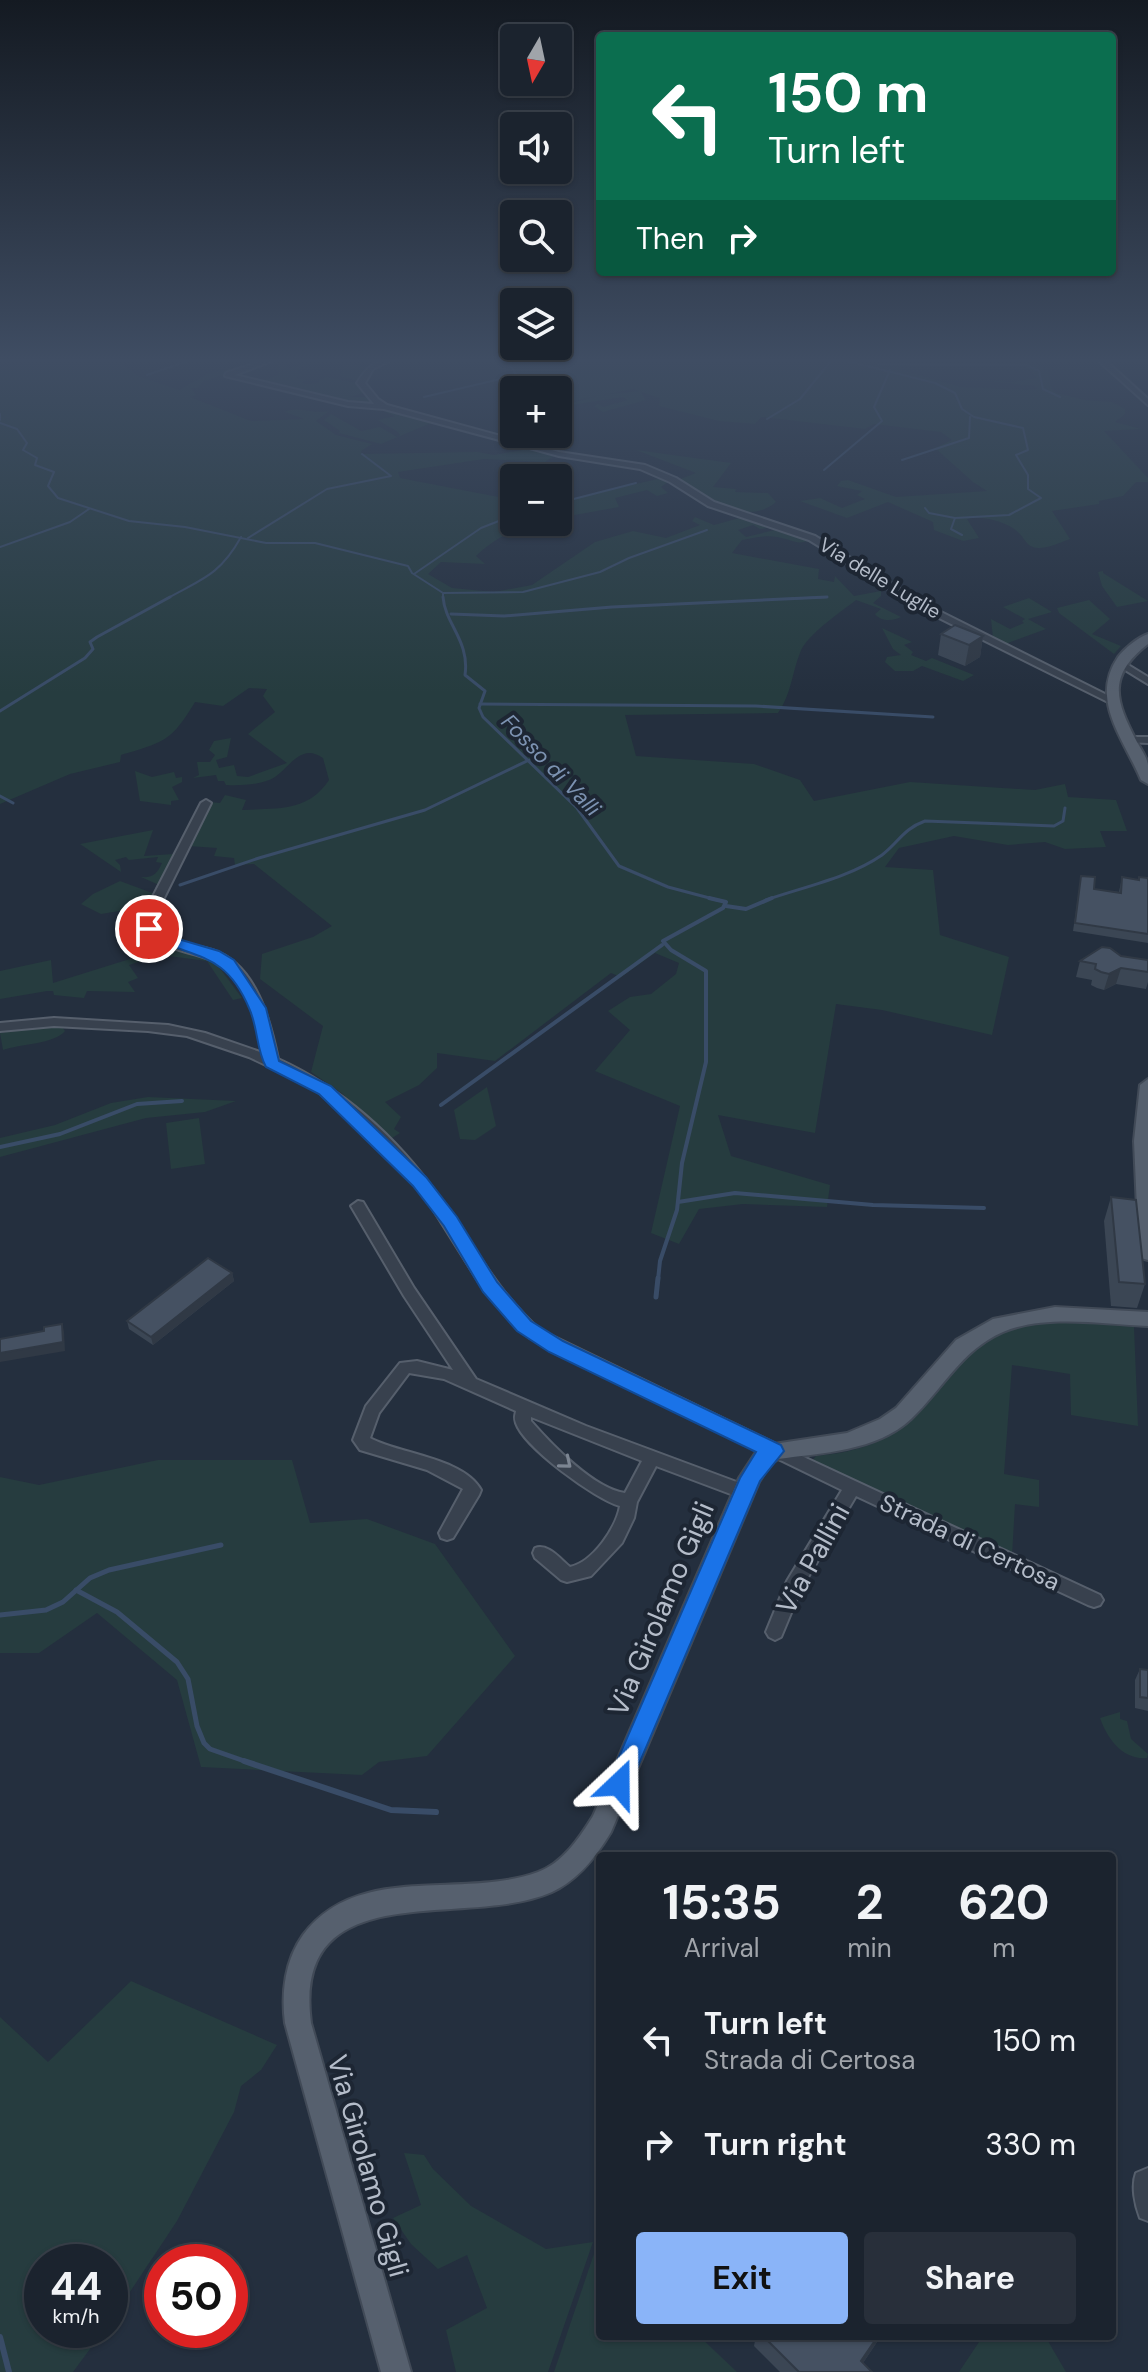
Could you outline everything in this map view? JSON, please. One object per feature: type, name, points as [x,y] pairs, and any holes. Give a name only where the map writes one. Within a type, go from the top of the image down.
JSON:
[{"type":"main road","points":[[1148,638],[1120,663],[1112,700],[1116,719],[1148,780]]},
{"type":"main road","points":[[1148,1085],[1143,1148],[1148,1253]]},
{"type":"main road","points":[[774,1451],[849,1441],[887,1425],[903,1414],[963,1345],[1000,1324],[1055,1314],[1148,1319]]},
{"type":"main road","name":"Via Girolamo Gigli","points":[[396,2372],[301,2034],[296,1992],[303,1961],[321,1931],[352,1910],[390,1903],[517,1891],[555,1877],[577,1859],[602,1824],[744,1492],[758,1464],[774,1451]]},
{"type":"street","name":"Via delle Luglie","points":[[654,472],[670,478],[711,504],[771,522],[821,542],[916,602],[1112,700]]},
{"type":"street","points":[[1120,663],[1148,681]]},
{"type":"street","points":[[1129,740],[1148,740]]},
{"type":"street","points":[[206,803],[149,916],[149,929],[169,941],[214,954],[228,964],[258,1008],[272,1064]]},
{"type":"street","name":"Strada di Certosa","points":[[0,1027],[44,1021],[182,1031],[272,1064],[325,1090],[420,1181],[451,1222],[503,1303],[535,1334],[774,1451],[1094,1600]]},
{"type":"street","points":[[358,1206],[409,1292],[470,1384]]},
{"type":"street","points":[[447,1533],[465,1507],[472,1487],[459,1477],[432,1465],[364,1444],[361,1438],[372,1410],[405,1367],[420,1367],[470,1384],[744,1492]]},
{"type":"street","points":[[525,1408],[524,1424],[545,1445],[604,1494],[616,1500],[629,1500]]},
{"type":"street","points":[[541,1553],[564,1574],[575,1575],[585,1571],[619,1534],[629,1500],[652,1457]]},
{"type":"street","name":"Via Pallini","points":[[775,1632],[789,1594],[852,1488]]},
{"type":"street","points":[[1148,2179],[1144,2181],[1148,2210]]},
{"type":"green space","points":[[0,472],[400,472],[400,478],[500,497],[500,536],[504,536],[476,556],[485,564],[441,562],[428,574],[452,588],[494,592],[532,585],[595,542],[633,531],[666,538],[700,525],[692,521],[695,517],[714,525],[743,517],[773,527],[760,529],[753,525],[738,530],[746,537],[779,529],[810,540],[798,542],[773,536],[742,540],[732,553],[819,569],[818,579],[834,582],[835,576],[854,596],[881,591],[881,596],[873,603],[901,617],[884,620],[875,614],[881,609],[856,600],[833,617],[804,646],[778,713],[625,715],[636,756],[754,764],[800,780],[814,801],[910,782],[1035,790],[1065,784],[1068,797],[1116,800],[1127,831],[1100,831],[1106,847],[1065,849],[1045,842],[1008,845],[954,836],[899,848],[885,867],[933,870],[940,935],[1009,957],[992,1035],[882,1010],[836,1004],[815,1133],[718,1115],[731,1156],[830,1185],[827,1207],[743,1204],[699,1209],[679,1244],[651,1233],[680,1106],[595,1071],[630,1030],[608,1011],[630,997],[651,994],[676,974],[679,963],[655,953],[621,977],[611,973],[495,1061],[437,1053],[437,1068],[419,1085],[385,1102],[401,1117],[394,1129],[400,1133],[389,1140],[343,1094],[311,1072],[323,1026],[260,979],[262,954],[313,937],[332,926],[254,864],[235,865],[234,858],[214,856],[217,848],[188,846],[209,802],[220,803],[225,795],[246,800],[242,810],[291,806],[311,798],[329,780],[323,758],[308,753],[270,780],[258,783],[226,785],[224,781],[218,781],[216,775],[193,778],[199,775],[197,762],[210,762],[215,755],[209,750],[214,741],[231,738],[227,757],[216,760],[219,768],[234,765],[237,776],[248,777],[287,763],[248,734],[275,712],[263,696],[267,689],[249,688],[223,706],[195,702],[165,739],[121,755],[120,762],[70,774],[0,804]]},
{"type":"green space","points":[[693,472],[724,472],[713,487],[736,489],[735,492],[768,493],[776,502],[752,512],[726,507],[678,480],[696,473]]},
{"type":"green space","points":[[961,472],[1142,472],[1148,478],[1148,482],[1136,482],[1123,496],[1099,501],[1099,504],[1052,511],[1070,539],[1039,548],[1032,547],[1020,534],[995,520],[967,519],[979,538],[963,541],[934,530],[933,522],[888,502],[847,518],[800,501],[820,498],[842,508],[865,499],[857,495],[862,491],[837,486],[841,481],[848,480],[896,497],[987,491]]},
{"type":"green space","points":[[662,478],[669,481],[661,487],[668,493],[657,496],[647,490],[615,498],[619,507],[572,515],[572,499]]},
{"type":"green space","points":[[1103,571],[1148,601],[1117,607],[1102,586],[1098,572]]},
{"type":"green space","points":[[1029,598],[1052,612],[1028,619],[1046,629],[1005,644],[993,638],[991,619],[1010,629],[1024,623],[1022,621],[1025,619],[1003,607]]},
{"type":"green space","points":[[1089,600],[1110,619],[1092,634],[1121,646],[1114,654],[1059,613],[1057,608]]},
{"type":"green space","points":[[882,628],[912,642],[904,645],[913,652],[911,655],[926,661],[932,658],[974,675],[963,681],[922,666],[913,671],[895,671],[885,662],[887,657],[901,655],[893,649]]},
{"type":"green space","points":[[135,771],[152,777],[174,772],[176,778],[182,777],[182,782],[172,787],[179,800],[171,801],[171,805],[140,801]]},
{"type":"green space","points":[[153,830],[144,856],[174,854],[159,885],[141,877],[156,873],[162,863],[156,862],[158,857],[115,860],[121,872],[80,844]]},
{"type":"green space","points":[[120,881],[155,894],[148,910],[143,908],[145,903],[137,904],[137,908],[101,914],[81,904],[93,894]]},
{"type":"green space","points":[[150,936],[213,959],[242,998],[233,1000],[207,961],[153,954],[158,945]]},
{"type":"green space","points":[[149,953],[147,959],[129,965],[138,978],[128,982],[135,992],[87,991],[84,998],[54,995],[53,991],[47,991],[0,999],[0,971],[51,960],[53,983]]},
{"type":"green space","points":[[46,1026],[62,1027],[65,1031],[53,1039],[3,1050],[0,1033]]},
{"type":"green space","points":[[487,1087],[496,1126],[475,1140],[460,1139],[454,1110]]},
{"type":"green space","points":[[148,1097],[236,1101],[205,1112],[146,1118],[0,1157],[0,1138],[55,1125],[111,1103]]},
{"type":"green space","points":[[199,1118],[205,1164],[171,1169],[166,1123]]},
{"type":"green space","points":[[1086,1320],[1134,1327],[1138,1426],[1071,1415],[1070,1374],[1012,1365],[1004,1474],[1039,1480],[1039,1507],[1015,1504],[1012,1556],[811,1462],[816,1456],[860,1448],[891,1433],[904,1423],[964,1356],[985,1339],[1022,1326]]},
{"type":"green space","points":[[158,1460],[292,1460],[310,1523],[367,1519],[435,1544],[515,1656],[427,1756],[379,1762],[362,1775],[201,1767],[177,1680],[97,1613],[39,1653],[0,1653],[0,1477],[39,1485]]},
{"type":"green space","points":[[1120,1712],[1120,1719],[1127,1721],[1131,1739],[1148,1754],[1147,1758],[1138,1758],[1123,1751],[1107,1733],[1100,1718]]},
{"type":"green space","points":[[131,1981],[277,2045],[261,2070],[241,2086],[234,2112],[162,2244],[144,2244],[144,2271],[128,2295],[128,2244],[24,2244],[24,2348],[91,2348],[73,2372],[0,2372],[0,2017],[48,2062]]},
{"type":"green space","points":[[404,2153],[424,2155],[433,2169],[471,2206],[546,2249],[593,2242],[548,2372],[456,2372],[446,2330],[487,2308],[467,2255],[438,2269],[411,2244],[393,2218],[421,2205]]},
{"type":"green space","points":[[596,2248],[596,2340],[703,2340],[737,2372],[554,2372]]},
{"type":"green space","points":[[980,2340],[1047,2340],[1066,2372],[959,2372]]},
{"type":"building","points":[[955,625],[983,636],[969,645],[941,634]]},
{"type":"building","points":[[1081,876],[1095,877],[1094,889],[1121,893],[1122,877],[1148,878],[1148,934],[1075,923]]},
{"type":"building","points":[[1102,947],[1110,948],[1121,956],[1148,960],[1148,972],[1121,968],[1109,974],[1095,969],[1096,964],[1080,961]]},
{"type":"building","points":[[1111,1197],[1136,1200],[1145,1284],[1119,1282]]},
{"type":"building","points":[[208,1258],[232,1273],[151,1337],[127,1321]]},
{"type":"building","points":[[62,1324],[63,1342],[0,1353],[0,1339],[44,1331],[44,1327]]},
{"type":"building","points":[[1140,1669],[1148,1670],[1148,1698],[1140,1697]]},
{"type":"building","points":[[767,2340],[875,2340],[861,2361],[872,2372],[799,2372]]},
{"type":"waterway","name":"Fosso di Valli","points":[[53,472],[48,486],[58,498],[129,521],[185,527],[240,538]]},
{"type":"waterway","points":[[248,538],[327,489],[391,476],[385,472]]},
{"type":"waterway","points":[[955,518],[1009,515],[1041,498],[1028,489],[1026,472]]},
{"type":"waterway","points":[[572,499],[636,483]]},
{"type":"waterway","points":[[925,508],[929,513],[955,518]]},
{"type":"waterway","points":[[0,547],[70,522],[89,509]]},
{"type":"waterway","points":[[955,518],[951,529],[962,535]]},
{"type":"waterway","points":[[414,574],[481,528],[500,521]]},
{"type":"waterway","points":[[443,593],[523,592],[600,572],[629,558],[707,530]]},
{"type":"waterway","points":[[166,599],[218,568],[240,538]]},
{"type":"waterway","name":"Fosso di Valli","points":[[240,538],[266,543],[315,543],[408,566],[412,573],[443,593]]},
{"type":"waterway","points":[[0,711],[85,658],[93,649],[90,642],[97,637],[170,597]]},
{"type":"waterway","name":"Fosso di Valli","points":[[443,597],[464,652],[465,675],[485,691],[480,704]]},
{"type":"waterway","points":[[451,614],[504,616],[612,607],[827,597]]},
{"type":"waterway","points":[[480,704],[756,706],[933,717]]},
{"type":"waterway","name":"Fosso di Valli","points":[[480,704],[483,717],[528,761]]},
{"type":"waterway","points":[[180,885],[259,858],[425,810],[528,761]]},
{"type":"waterway","name":"Fosso di Valli","points":[[528,761],[577,808],[619,866],[668,887],[713,899]]},
{"type":"waterway","points":[[0,796],[13,803]]},
{"type":"waterway","points":[[771,898],[841,876],[869,863],[911,828],[925,821],[1054,826],[1063,821],[1065,808]]},
{"type":"waterway","name":"Fosso di Valli","points":[[709,898],[713,899]]},
{"type":"waterway","points":[[726,906],[746,909],[771,898]]},
{"type":"waterway","points":[[766,900],[771,898]]},
{"type":"waterway","name":"Fosso di Valli","points":[[658,1280],[660,1261],[677,1210],[682,1163],[706,1062],[706,971],[671,950],[663,941],[723,908],[726,902],[713,899]]},
{"type":"waterway","name":"Fosso di Valli","points":[[713,899],[717,900]]},
{"type":"waterway","points":[[441,1105],[662,945]]},
{"type":"waterway","points":[[0,1147],[60,1134],[137,1104],[182,1101]]},
{"type":"waterway","points":[[678,1202],[735,1193],[873,1205],[984,1208]]},
{"type":"waterway","name":"Fosso di Valli","points":[[656,1297],[658,1278]]},
{"type":"waterway","points":[[76,1590],[90,1578],[109,1570],[221,1545]]},
{"type":"waterway","points":[[0,1615],[46,1610],[63,1602],[76,1590]]},
{"type":"waterway","points":[[76,1590],[117,1612],[177,1662],[188,1679],[197,1726],[204,1743],[210,1749],[250,1763]]},
{"type":"waterway","points":[[244,1761],[250,1763]]},
{"type":"waterway","points":[[250,1763],[391,1810],[436,1812]]},
{"type":"waterway","points":[[0,2337],[9,2372]]},
{"type":"route","points":[[149,929],[169,941],[214,954],[228,964],[258,1008],[272,1064],[309,1079],[337,1099],[420,1181],[451,1222],[490,1287],[524,1326],[556,1346],[774,1451],[763,1458],[750,1478],[619,1784]]}]
